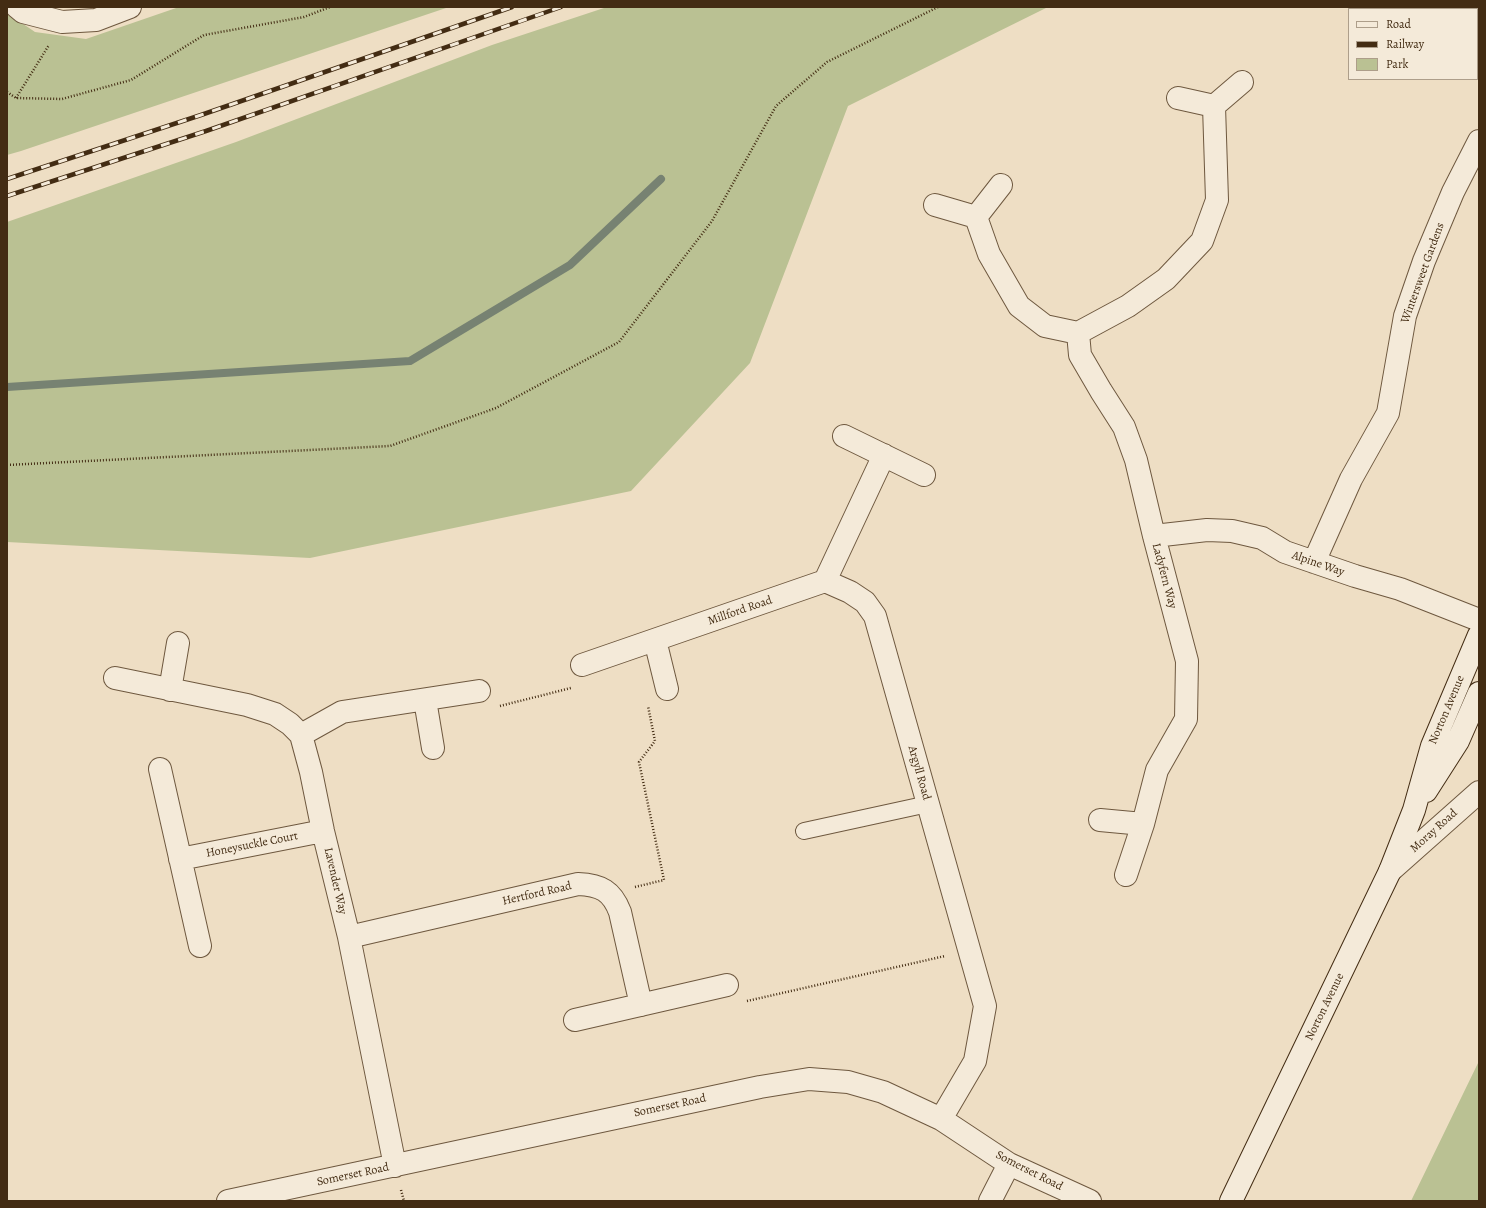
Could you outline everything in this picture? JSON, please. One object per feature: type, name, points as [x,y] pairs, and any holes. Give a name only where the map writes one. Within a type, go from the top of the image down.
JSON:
[{"type":"street","points":[[17,7],[23,12],[62,22],[96,20],[130,7]]},
{"type":"street","points":[[1214,106],[1242,82]]},
{"type":"street","points":[[1178,98],[1214,106]]},
{"type":"street","points":[[976,217],[989,254],[1019,306],[1046,326],[1078,333],[1128,306],[1166,279],[1202,241],[1217,200],[1214,106]]},
{"type":"street","name":"Wintersweet Gardens","points":[[1314,562],[1351,479],[1388,413],[1405,316],[1424,261],[1453,192],[1479,141]]},
{"type":"street","points":[[976,217],[1000,184]]},
{"type":"street","points":[[935,205],[976,217]]},
{"type":"street","name":"Ladyfern Way","points":[[1078,333],[1080,355],[1124,427],[1136,460],[1154,536],[1187,661],[1186,719],[1157,770],[1143,824],[1126,875]]},
{"type":"street","points":[[844,436],[924,475]]},
{"type":"street","points":[[824,582],[884,455]]},
{"type":"street","name":"Alpine Way","points":[[1154,536],[1207,530],[1232,531],[1262,538],[1285,552],[1355,576],[1400,589],[1479,620]]},
{"type":"street","name":"Millford Road","points":[[582,665],[824,582]]},
{"type":"street","name":"Argyll Road","points":[[824,582],[850,592],[865,602],[875,616],[985,1006],[975,1061],[941,1119]]},
{"type":"street","name":"Norton Avenue","points":[[1231,1201],[1390,871],[1414,810],[1432,746],[1479,635]]},
{"type":"street","points":[[655,640],[667,689]]},
{"type":"street","points":[[170,690],[178,643]]},
{"type":"street","points":[[115,678],[247,705],[275,714],[290,724],[301,735],[342,712],[479,691]]},
{"type":"street","name":"Norton Avenue","points":[[1414,810],[1458,741],[1479,693]]},
{"type":"street","points":[[425,700],[434,748]]},
{"type":"street","name":"Lavender Way","points":[[301,735],[349,937],[395,1166]]},
{"type":"street","points":[[160,769],[200,946]]},
{"type":"street","name":"Moray Road","points":[[1390,871],[1479,792]]},
{"type":"street","points":[[1100,820],[1143,824]]},
{"type":"street","name":"Honeysuckle Court","points":[[180,858],[323,831]]},
{"type":"street","name":"Hertford Road","points":[[349,937],[578,884],[593,885],[609,892]]},
{"type":"street","points":[[609,892],[616,901],[620,912],[640,1005]]},
{"type":"street","points":[[576,1020],[727,985]]},
{"type":"street","name":"Somerset Road","points":[[228,1201],[752,1088],[809,1079],[848,1082],[883,1092],[941,1119],[1009,1164],[1090,1201]]},
{"type":"street","points":[[990,1201],[1009,1164]]},
{"type":"lane","points":[[804,830],[928,804]]},
{"type":"path","points":[[7,92],[16,98],[62,99],[131,80],[204,34],[304,17],[330,7]]},
{"type":"path","points":[[7,465],[390,446],[496,408],[619,342],[712,221],[776,106],[827,62],[938,7]]},
{"type":"path","points":[[16,98],[62,22]]},
{"type":"path","points":[[479,691],[488,709],[587,684],[582,665]]},
{"type":"path","points":[[609,892],[664,880],[639,762],[655,740],[646,694],[667,689]]},
{"type":"path","points":[[727,985],[733,1004],[970,950]]},
{"type":"green space","points":[[179,7],[449,7],[7,155],[7,13],[35,32],[86,39]]},
{"type":"green space","points":[[607,7],[1048,7],[848,106],[750,363],[631,491],[310,558],[7,542],[7,222],[236,142],[492,45]]},
{"type":"green space","points":[[1479,1061],[1479,1201],[1411,1201]]},
{"type":"waterway","points":[[7,387],[410,361],[570,265],[661,179]]},
{"type":"railway","points":[[7,179],[201,115],[512,7]]},
{"type":"railway","points":[[7,196],[206,131],[561,7]]}]
